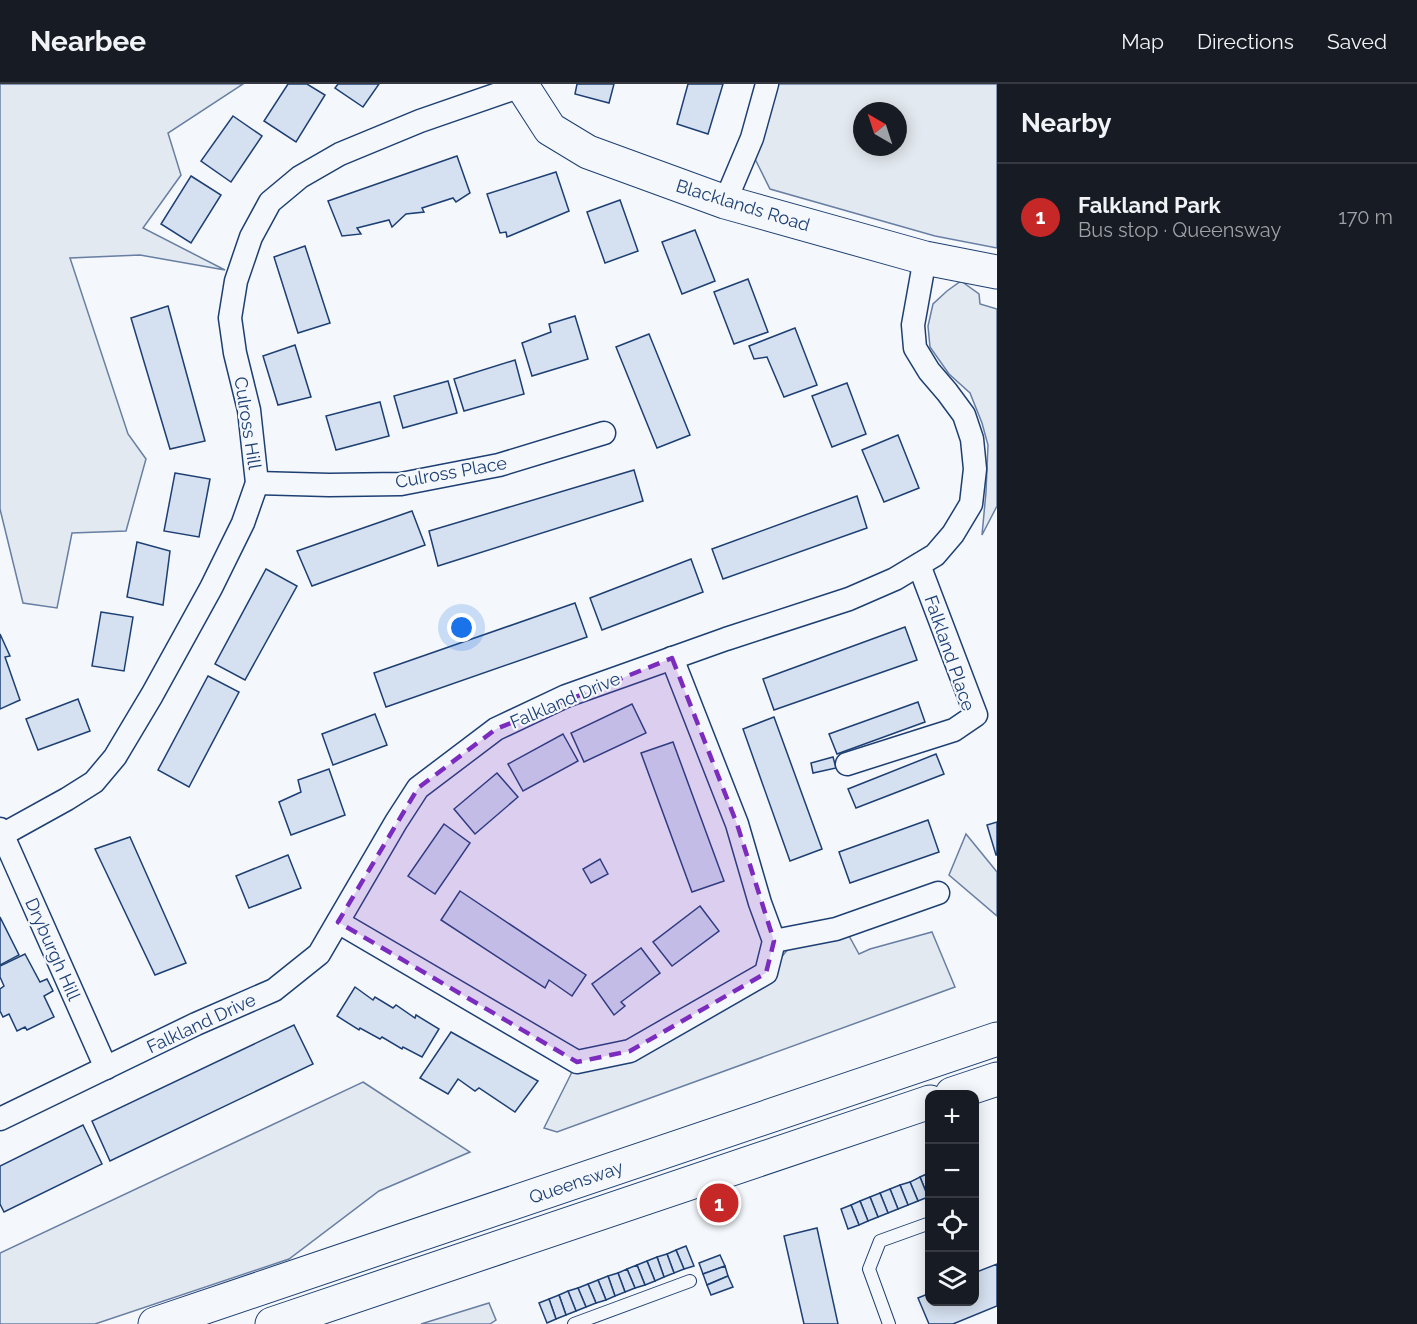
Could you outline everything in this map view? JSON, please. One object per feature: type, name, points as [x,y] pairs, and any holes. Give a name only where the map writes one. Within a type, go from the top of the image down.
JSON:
[{"type":"main road","name":"Blacklands Road","points":[[521,85],[550,129],[588,152],[725,202],[925,258],[997,272]]},
{"type":"main road","name":"Queensway","points":[[155,1324],[997,1039]]},
{"type":"main road","points":[[966,1090],[997,1079]]},
{"type":"main road","name":"Queensway","points":[[272,1324],[925,1104]]},
{"type":"street","points":[[725,202],[752,138],[767,84]]},
{"type":"street","name":"Culross Hill","points":[[1,832],[67,799],[94,782],[115,757],[211,588],[243,523],[258,483],[249,410],[235,353],[230,318],[236,281],[247,248],[270,202],[300,177],[340,154],[420,121],[521,85]]},
{"type":"street","name":"Falkland Drive","points":[[0,1119],[196,1024],[274,990],[320,954],[418,788],[496,729],[566,696],[849,599],[895,579],[935,555],[953,534],[971,504],[975,469],[972,439],[964,415],[928,371],[915,348],[913,325],[925,258]]},
{"type":"street","name":"Culross Place","points":[[258,483],[401,484],[500,465],[604,433]]},
{"type":"street","name":"Falkland Place","points":[[848,764],[954,730],[976,715],[919,565]]},
{"type":"street","points":[[338,921],[577,1062],[630,1051],[766,973],[774,940],[760,903],[737,824],[672,658]]},
{"type":"street","name":"Dryburgh Hill","points":[[1,832],[106,1068]]},
{"type":"street","points":[[774,940],[836,929],[938,893]]},
{"type":"lane","points":[[889,1324],[869,1269],[880,1241],[925,1225]]},
{"type":"lane","points":[[574,1324],[690,1281]]},
{"type":"highlighted area","points":[[672,658],[737,824],[774,941],[766,973],[630,1051],[577,1062],[338,922],[418,788],[496,729]]},
{"type":"shaded area","points":[[0,84],[243,84],[168,133],[181,175],[143,228],[225,270],[140,255],[70,258],[128,434],[146,459],[126,531],[72,533],[57,608],[23,603],[0,509]]},
{"type":"shaded area","points":[[774,84],[997,84],[997,248],[935,236],[770,189],[755,159]]},
{"type":"shaded area","points":[[961,281],[979,294],[980,304],[997,309],[997,506],[982,535],[988,445],[970,393],[949,374],[930,347],[928,326],[933,304]]},
{"type":"shaded area","points":[[966,834],[997,872],[997,916],[949,875]]},
{"type":"shaded area","points":[[932,932],[955,987],[557,1132],[544,1128],[572,1072],[753,990],[790,947],[848,934],[859,954]]},
{"type":"shaded area","points":[[363,1082],[470,1152],[379,1191],[289,1259],[95,1324],[0,1324],[0,1253]]},
{"type":"shaded area","points":[[489,1303],[496,1320],[490,1324],[421,1324]]},
{"type":"building","points":[[288,84],[307,84],[325,95],[296,142],[264,121]]},
{"type":"building","points":[[338,84],[379,84],[363,107],[335,88]]},
{"type":"building","points":[[577,84],[614,84],[609,103],[575,94]]},
{"type":"building","points":[[688,84],[723,84],[708,134],[677,124]]},
{"type":"building","points":[[233,116],[262,136],[231,182],[201,161]]},
{"type":"building","points":[[457,156],[470,193],[456,202],[453,198],[422,208],[424,212],[406,214],[392,227],[389,220],[357,228],[361,234],[342,236],[328,201]]},
{"type":"building","points":[[556,172],[569,211],[507,237],[506,232],[500,233],[487,194]]},
{"type":"building","points":[[191,176],[221,195],[191,243],[161,224]]},
{"type":"building","points":[[620,200],[638,251],[605,263],[587,212]]},
{"type":"building","points":[[695,230],[715,281],[682,294],[662,242]]},
{"type":"building","points":[[305,246],[330,323],[298,333],[274,257]]},
{"type":"building","points":[[748,279],[768,332],[734,344],[714,292]]},
{"type":"building","points":[[168,306],[205,441],[170,449],[131,318]]},
{"type":"building","points":[[575,316],[588,359],[532,376],[522,343],[551,332],[549,324]]},
{"type":"building","points":[[795,328],[817,385],[784,397],[767,357],[754,359],[749,346]]},
{"type":"building","points":[[649,334],[690,435],[657,448],[616,347]]},
{"type":"building","points":[[295,345],[311,397],[278,405],[263,356]]},
{"type":"building","points":[[515,360],[524,394],[464,411],[454,379]]},
{"type":"building","points":[[448,381],[457,413],[403,428],[394,396]]},
{"type":"building","points":[[847,383],[866,434],[832,447],[812,396]]},
{"type":"building","points":[[380,402],[389,436],[336,450],[326,416]]},
{"type":"building","points":[[898,435],[919,488],[884,502],[862,450]]},
{"type":"building","points":[[634,470],[643,501],[438,566],[429,531]]},
{"type":"building","points":[[175,473],[210,479],[199,537],[164,531]]},
{"type":"building","points":[[857,496],[867,528],[723,579],[712,549]]},
{"type":"building","points":[[412,511],[425,545],[312,586],[297,551]]},
{"type":"building","points":[[137,542],[170,551],[163,605],[127,597]]},
{"type":"building","points":[[691,559],[703,592],[602,630],[590,598]]},
{"type":"building","points":[[266,569],[297,586],[245,680],[215,664]]},
{"type":"building","points":[[575,603],[587,637],[386,707],[374,673]]},
{"type":"building","points":[[101,612],[133,617],[124,671],[92,666]]},
{"type":"building","points":[[905,627],[917,660],[774,710],[763,679]]},
{"type":"building","points":[[0,634],[10,656],[5,657],[20,700],[0,709]]},
{"type":"building","points":[[208,676],[239,692],[189,787],[158,770]]},
{"type":"building","points":[[78,699],[90,731],[38,750],[26,719]]},
{"type":"building","points":[[918,702],[925,722],[837,754],[829,734]]},
{"type":"building","points":[[632,704],[646,733],[584,762],[571,733]]},
{"type":"building","points":[[375,714],[387,745],[333,765],[322,734]]},
{"type":"building","points":[[774,717],[822,849],[790,861],[743,729]]},
{"type":"building","points":[[563,734],[578,761],[523,791],[508,764]]},
{"type":"building","points":[[673,742],[724,881],[692,892],[641,753]]},
{"type":"building","points":[[936,754],[944,774],[856,808],[848,789]]},
{"type":"building","points":[[833,757],[836,768],[813,773],[811,763]]},
{"type":"building","points":[[329,769],[345,815],[291,835],[279,802],[301,792],[298,780]]},
{"type":"building","points":[[497,773],[518,797],[475,834],[454,809]]},
{"type":"building","points":[[928,820],[939,852],[850,883],[839,852]]},
{"type":"building","points":[[997,822],[997,855],[996,855],[987,825]]},
{"type":"building","points":[[444,824],[470,843],[435,894],[408,876]]},
{"type":"building","points":[[130,837],[186,963],[155,975],[95,849]]},
{"type":"building","points":[[288,855],[301,888],[249,908],[236,876]]},
{"type":"building","points":[[600,859],[608,874],[591,883],[583,869]]},
{"type":"building","points":[[460,891],[586,975],[572,996],[549,980],[545,988],[441,920]]},
{"type":"building","points":[[700,906],[719,931],[672,966],[653,942]]},
{"type":"building","points":[[0,917],[19,955],[0,965]]},
{"type":"building","points":[[641,948],[660,973],[621,1002],[625,1006],[614,1015],[592,984]]},
{"type":"building","points":[[25,954],[40,982],[47,979],[53,991],[44,996],[54,1017],[27,1030],[25,1027],[17,1031],[9,1014],[3,1017],[0,1011],[0,989],[4,986],[0,977],[0,966]]},
{"type":"building","points":[[355,987],[373,1000],[375,997],[393,1008],[396,1005],[415,1018],[416,1015],[439,1029],[422,1057],[382,1037],[380,1039],[360,1028],[359,1030],[337,1016]]},
{"type":"building","points":[[294,1025],[313,1064],[110,1161],[92,1121]]},
{"type":"building","points":[[451,1032],[538,1081],[515,1112],[479,1088],[475,1091],[458,1079],[448,1094],[420,1078]]},
{"type":"building","points":[[83,1125],[102,1164],[4,1212],[0,1204],[0,1166]]},
{"type":"building","points":[[925,1175],[925,1190],[920,1177]]},
{"type":"building","points":[[920,1177],[925,1190],[925,1198],[918,1201],[910,1182]]},
{"type":"building","points":[[910,1182],[918,1201],[908,1205],[900,1185]]},
{"type":"building","points":[[900,1185],[908,1205],[898,1209],[890,1189]]},
{"type":"building","points":[[890,1189],[898,1209],[888,1213],[880,1193]]},
{"type":"building","points":[[880,1193],[888,1213],[878,1217],[870,1197]]},
{"type":"building","points":[[870,1197],[878,1217],[868,1221],[860,1201]]},
{"type":"building","points":[[860,1201],[868,1221],[859,1225],[851,1205]]},
{"type":"building","points":[[851,1205],[859,1225],[848,1229],[841,1209]]},
{"type":"building","points":[[817,1228],[838,1324],[804,1324],[784,1236]]},
{"type":"building","points":[[686,1246],[694,1266],[684,1269],[676,1250]]},
{"type":"building","points":[[676,1250],[684,1269],[674,1273],[667,1254]]},
{"type":"building","points":[[667,1254],[674,1273],[664,1277],[657,1257]]},
{"type":"building","points":[[720,1255],[725,1266],[703,1274],[699,1263]]},
{"type":"building","points":[[657,1257],[664,1277],[655,1281],[647,1261]]},
{"type":"building","points":[[647,1261],[655,1281],[645,1285],[637,1265]]},
{"type":"building","points":[[997,1264],[997,1306],[953,1324],[929,1324],[918,1298],[925,1295],[925,1306],[979,1306],[979,1271]]},
{"type":"building","points":[[637,1265],[645,1285],[635,1288],[627,1269]]},
{"type":"building","points":[[725,1266],[728,1276],[707,1285],[703,1274]]},
{"type":"building","points":[[627,1269],[635,1288],[625,1292],[618,1273]]},
{"type":"building","points":[[618,1273],[625,1292],[615,1296],[608,1276]]},
{"type":"building","points":[[608,1276],[615,1296],[606,1300],[598,1280]]},
{"type":"building","points":[[728,1276],[733,1287],[711,1295],[707,1285]]},
{"type":"building","points":[[598,1280],[606,1300],[596,1303],[588,1284]]},
{"type":"building","points":[[588,1284],[596,1303],[586,1307],[578,1288]]},
{"type":"building","points":[[578,1288],[586,1307],[576,1311],[568,1291]]},
{"type":"building","points":[[568,1291],[576,1311],[566,1315],[559,1295]]},
{"type":"building","points":[[559,1295],[566,1315],[556,1319],[549,1299]]},
{"type":"building","points":[[549,1299],[556,1319],[547,1323],[539,1303]]},
{"type":"place","name":"Falkland Park","points":[[719,1203]]}]
